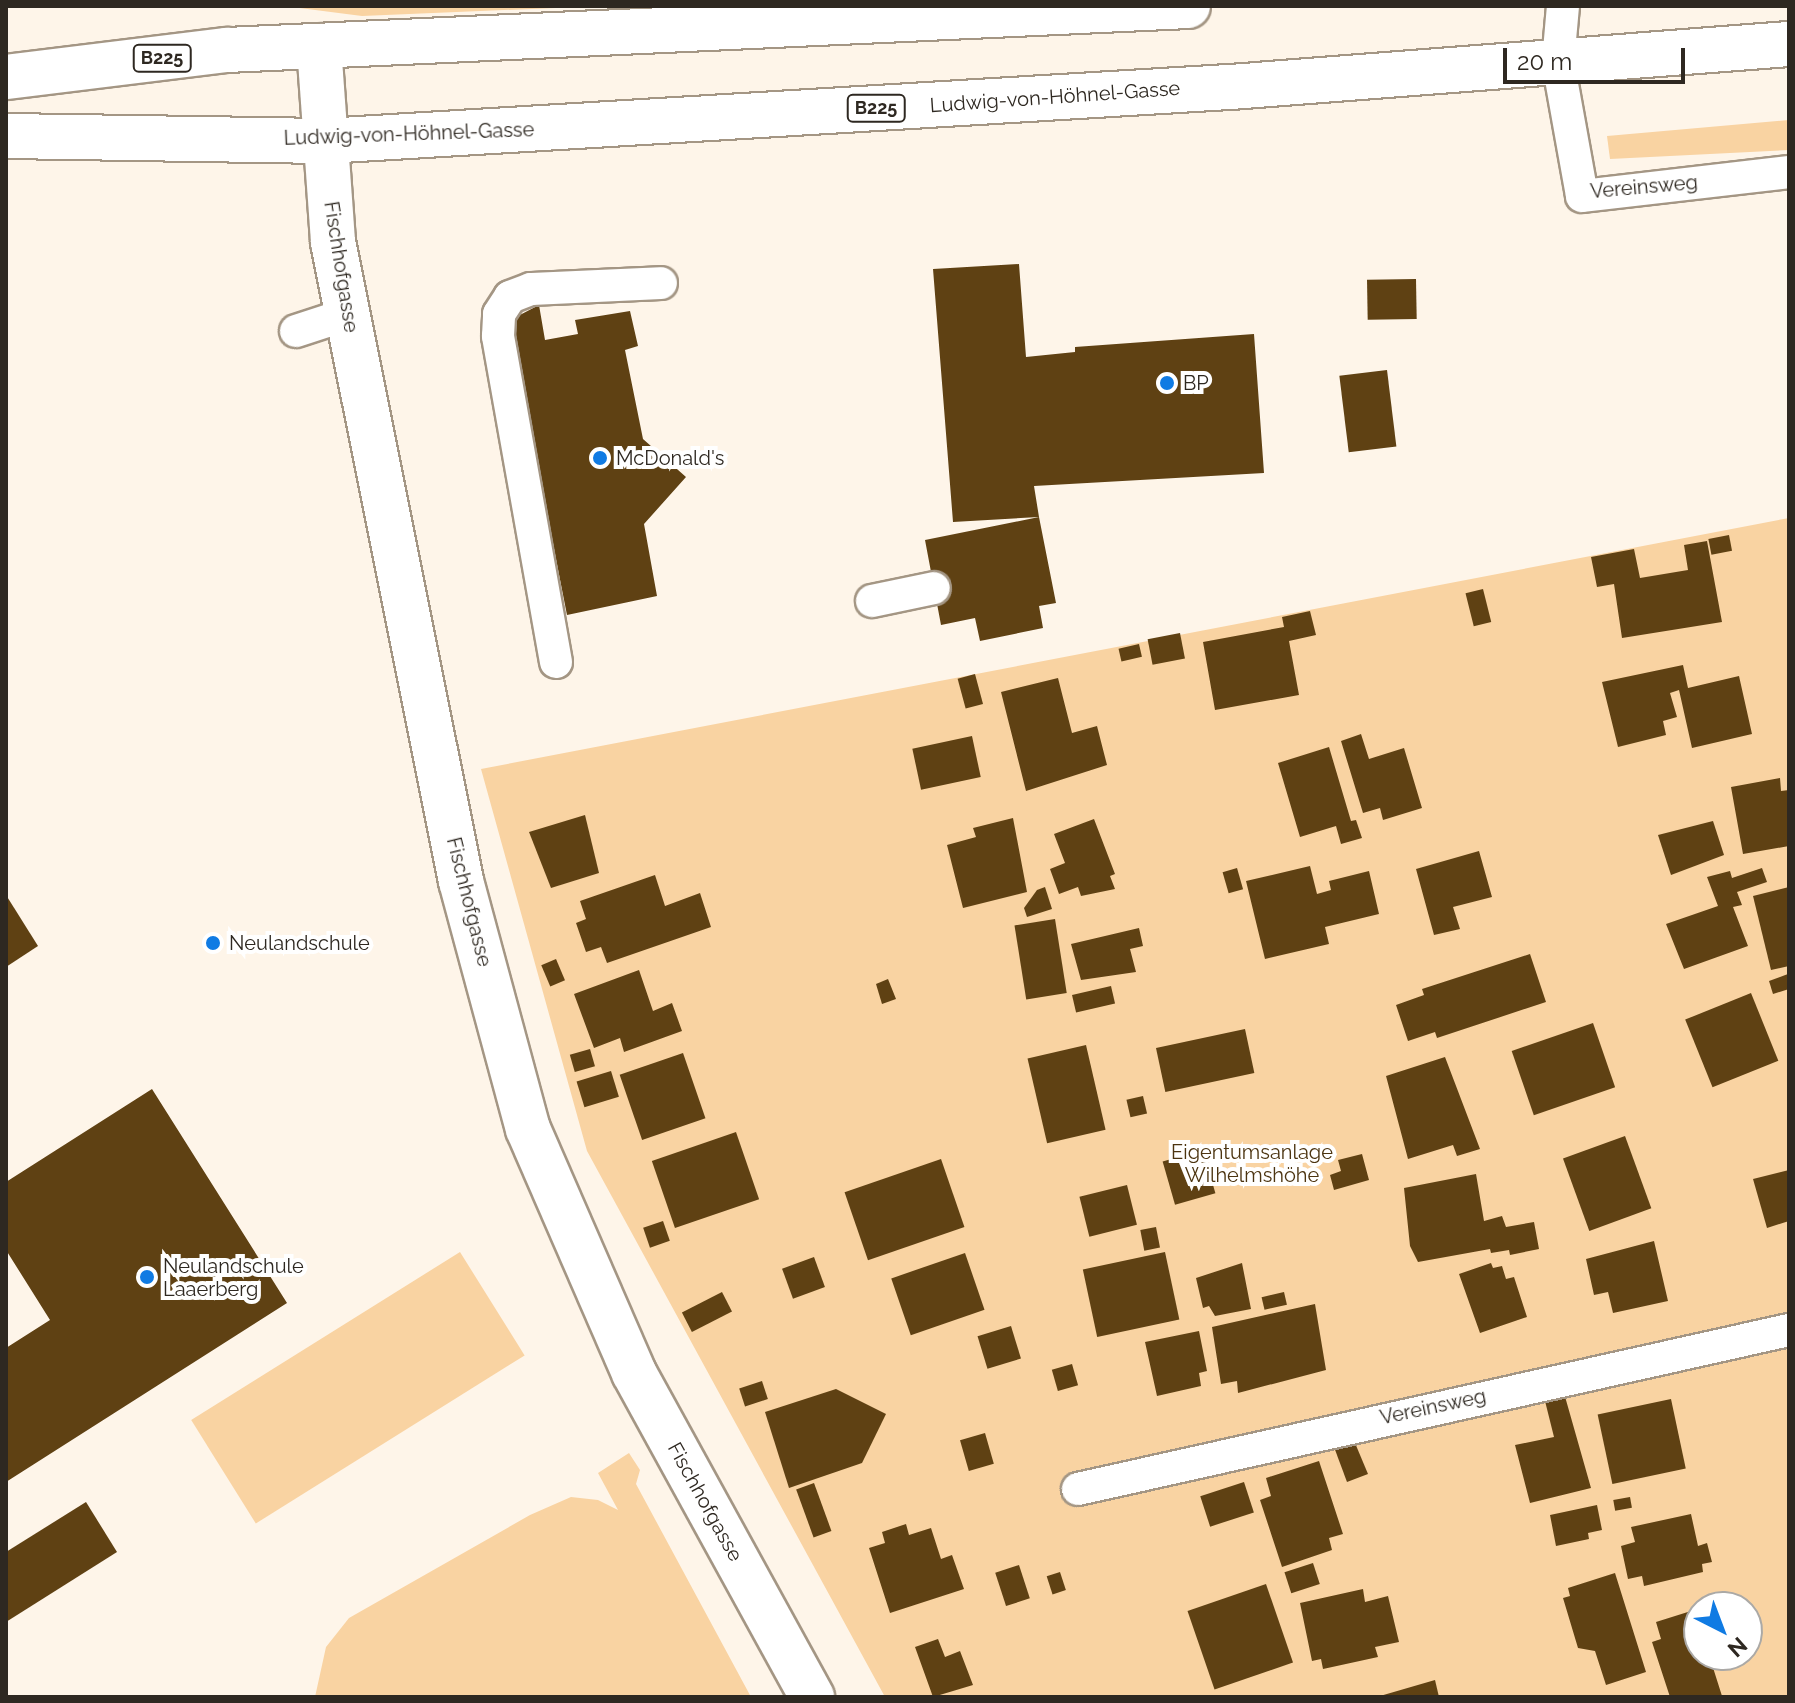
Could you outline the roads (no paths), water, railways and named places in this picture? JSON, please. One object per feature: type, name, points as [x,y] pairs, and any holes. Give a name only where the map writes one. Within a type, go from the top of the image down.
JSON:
[{"type":"main road","name":"B225","points":[[6,77],[227,50],[1188,6]]},
{"type":"main road","name":"Ludwig-von-Höhnel-Gasse","points":[[6,136],[177,136],[325,141],[1558,62],[1789,44]]},
{"type":"main road","name":"Fischhofgasse","points":[[319,46],[330,223],[461,881],[528,1129],[634,1373],[812,1697]]},
{"type":"lane","points":[[1558,62],[1563,6]]},
{"type":"lane","name":"Vereinsweg","points":[[1558,62],[1582,196],[1789,172]]},
{"type":"lane","points":[[556,662],[498,336],[499,314],[510,297],[531,289],[661,283]]},
{"type":"lane","points":[[296,331],[348,314]]},
{"type":"lane","points":[[872,601],[934,588]]},
{"type":"lane","name":"Vereinsweg","points":[[1078,1489],[1789,1330]]},
{"type":"place","name":"BP","points":[[1167,383]]},
{"type":"place","name":"McDonald's","points":[[600,458]]},
{"type":"place","name":"Neulandschule","points":[[213,943]]},
{"type":"place","name":"Neulandschule Laaerberg","points":[[147,1277]]},
{"type":"park label","name":"Eigentumsanlage Wilhelmshöhe","points":[[1252,1164]]}]
